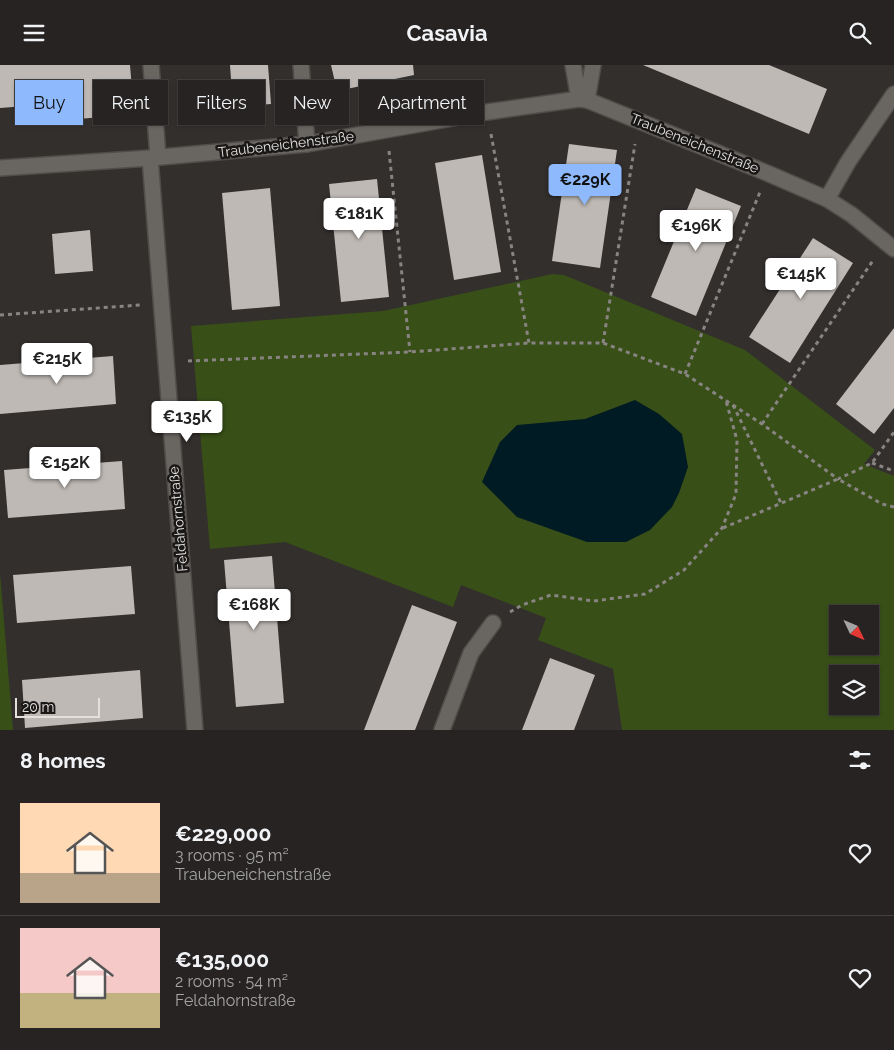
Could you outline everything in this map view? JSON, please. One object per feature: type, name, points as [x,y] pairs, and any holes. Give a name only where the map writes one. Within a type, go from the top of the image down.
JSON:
[{"type":"street","name":"Feldahornstraße","points":[[151,65],[161,304],[195,730]]},
{"type":"street","points":[[301,65],[307,144]]},
{"type":"street","points":[[573,65],[583,100]]},
{"type":"street","points":[[583,100],[593,65]]},
{"type":"street","points":[[827,199],[848,162],[894,94]]},
{"type":"street","name":"Traubeneichenstraße","points":[[0,168],[154,158],[307,144],[486,113],[583,100],[639,120],[827,199],[852,215],[890,246]]},
{"type":"street","points":[[442,730],[471,653],[493,623]]},
{"type":"path","points":[[486,113],[529,343]]},
{"type":"path","points":[[603,343],[639,120]]},
{"type":"path","points":[[387,130],[410,352]]},
{"type":"path","points":[[685,374],[768,173]]},
{"type":"path","points":[[762,424],[890,246]]},
{"type":"path","points":[[0,315],[161,304]]},
{"type":"path","points":[[165,362],[410,352],[529,343],[603,343],[685,374],[762,424],[838,479],[882,503],[894,507]]},
{"type":"path","points":[[493,623],[522,605],[551,595],[594,601],[645,594],[684,570],[722,528],[736,494],[737,440],[726,400]]},
{"type":"path","points":[[732,404],[780,503]]},
{"type":"path","points":[[722,528],[872,463],[894,432]]},
{"type":"path","points":[[872,463],[894,471]]},
{"type":"green space","points":[[552,274],[564,275],[745,350],[875,450],[864,464],[894,476],[894,730],[622,730],[613,669],[538,640],[546,618],[461,585],[453,607],[285,542],[210,549],[191,326],[383,311]]},
{"type":"green space","points":[[0,573],[13,730],[0,730]]},
{"type":"water","points":[[635,400],[659,414],[682,434],[688,467],[672,507],[650,530],[626,542],[587,542],[517,517],[482,482],[500,442],[517,425],[585,419]]},
{"type":"building","points":[[0,65],[130,65],[131,80],[93,80],[93,118],[83,119],[83,80],[15,80],[15,107],[0,108]]},
{"type":"building","points":[[230,65],[268,65],[271,104],[265,104],[265,80],[231,80]]},
{"type":"building","points":[[331,65],[413,65],[414,75],[390,80],[359,80],[359,86],[349,89],[349,80],[334,80]]},
{"type":"building","points":[[643,65],[769,65],[827,89],[809,134]]},
{"type":"building","points":[[569,144],[617,150],[600,268],[552,261]]},
{"type":"building","points":[[482,155],[501,272],[454,280],[435,163]]},
{"type":"building","points":[[377,179],[389,297],[341,302],[329,184]]},
{"type":"building","points":[[270,188],[280,306],[232,310],[222,193]]},
{"type":"building","points":[[696,188],[741,206],[696,316],[651,297]]},
{"type":"building","points":[[90,230],[93,271],[55,274],[52,234]]},
{"type":"building","points":[[813,238],[853,263],[790,363],[749,337]]},
{"type":"building","points":[[894,328],[894,408],[874,434],[836,404]]},
{"type":"building","points":[[113,356],[116,404],[0,414],[0,365]]},
{"type":"building","points":[[122,461],[125,509],[8,518],[4,470]]},
{"type":"building","points":[[272,556],[284,703],[236,707],[224,560]]},
{"type":"building","points":[[131,566],[135,614],[17,623],[13,575]]},
{"type":"building","points":[[412,605],[457,622],[415,730],[364,730]]},
{"type":"building","points":[[550,658],[595,675],[574,730],[522,730]]},
{"type":"building","points":[[140,670],[143,718],[25,728],[22,680]]}]
